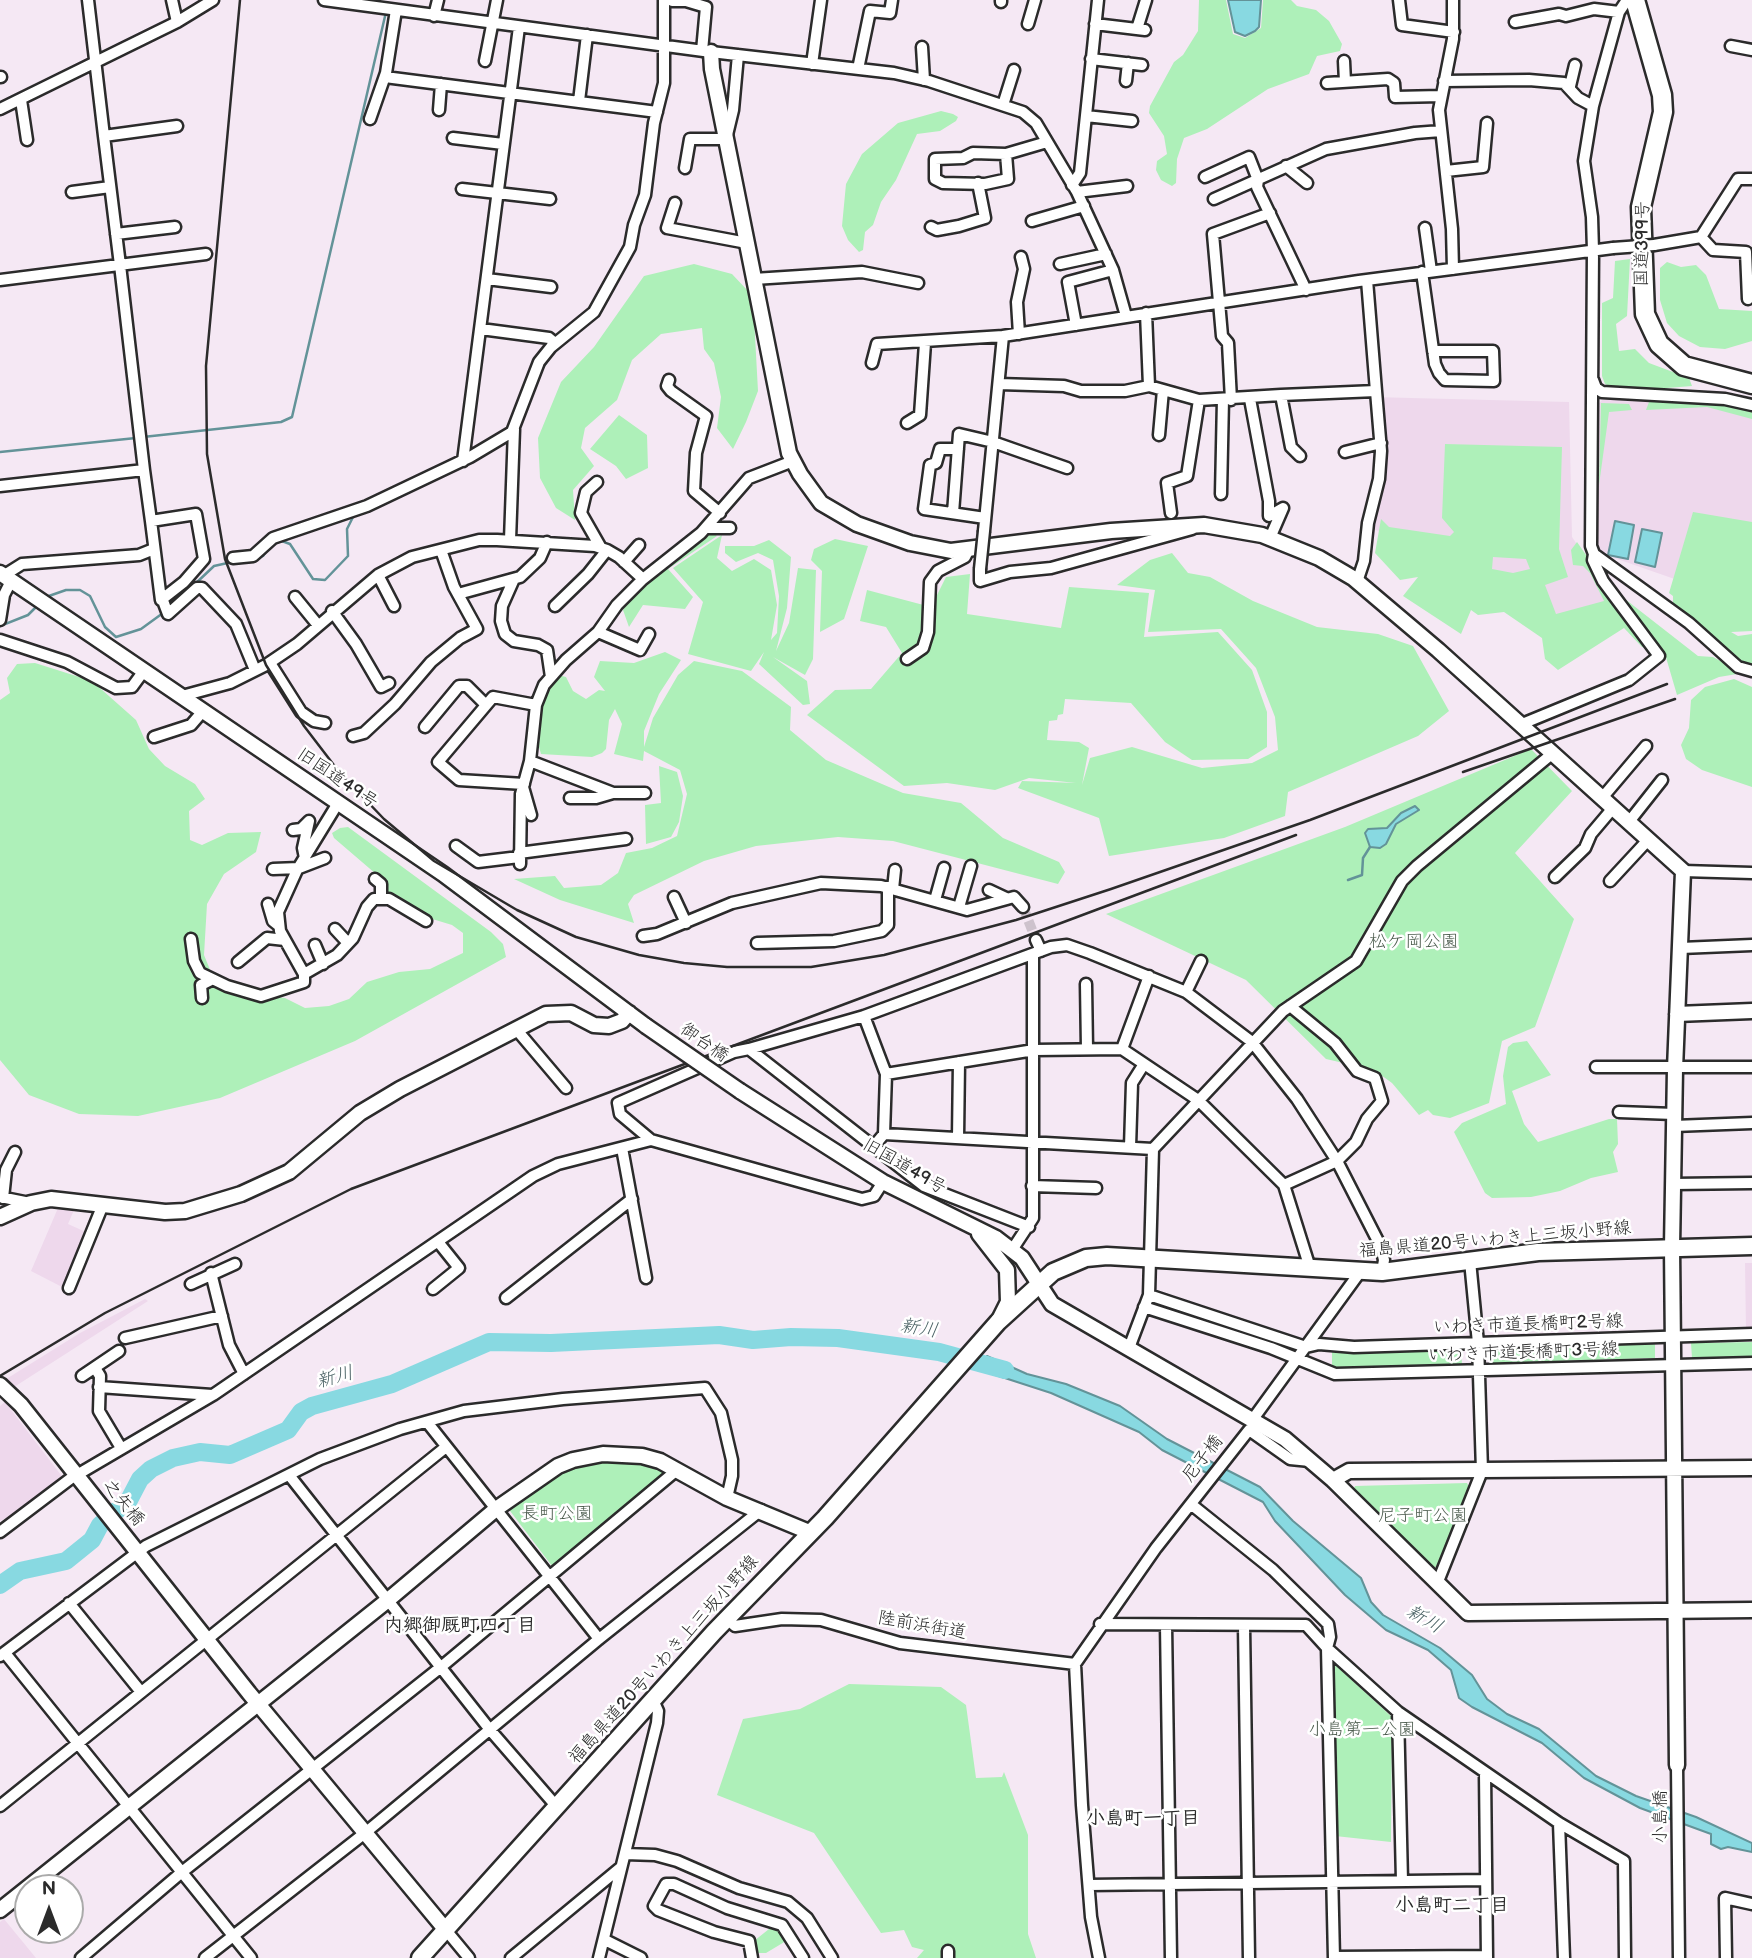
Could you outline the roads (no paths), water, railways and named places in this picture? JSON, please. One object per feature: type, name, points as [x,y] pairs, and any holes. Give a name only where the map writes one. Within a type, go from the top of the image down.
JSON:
[{"type":"highway","name":"国道399号","points":[[1635,0],[1662,95],[1663,112],[1641,207],[1645,314],[1659,344],[1684,366],[1752,384]]},
{"type":"main road","name":"福島県道20号いわき上三坂小野線","points":[[420,1958],[726,1618],[809,1532],[998,1322],[1053,1272],[1086,1258],[1149,1257],[1382,1272],[1538,1252],[1752,1247]]},
{"type":"street","points":[[88,0],[154,549],[165,607]]},
{"type":"street","points":[[172,0],[177,22]]},
{"type":"street","points":[[0,109],[95,64],[177,22],[213,0]]},
{"type":"street","points":[[324,0],[707,52],[858,69],[924,80],[1003,105],[1032,118],[1075,188],[1113,270],[1126,316]]},
{"type":"street","points":[[434,16],[438,0]]},
{"type":"street","points":[[485,61],[497,0]]},
{"type":"street","points":[[510,540],[513,431],[525,392],[539,362],[555,343],[594,312],[628,252],[645,195],[668,46],[663,0]]},
{"type":"street","points":[[813,64],[821,0]]},
{"type":"street","points":[[858,69],[870,10],[890,13],[892,0]]},
{"type":"street","points":[[1028,24],[1035,0]]},
{"type":"street","points":[[1075,188],[1080,173],[1098,0]]},
{"type":"street","points":[[1096,24],[1141,29],[1146,0]]},
{"type":"street","points":[[1399,0],[1402,25],[1454,32]]},
{"type":"street","points":[[1453,0],[1454,32],[1438,114],[1446,171],[1453,269]]},
{"type":"street","points":[[1522,724],[1629,680],[1659,656],[1603,581],[1590,531],[1593,251],[1592,217],[1584,161],[1593,106],[1619,12],[1627,0]]},
{"type":"street","points":[[672,1],[686,1],[706,7],[707,52],[778,404],[793,461],[811,491],[841,517],[910,543],[951,551],[1111,531],[1204,525],[1241,529],[1270,538],[1338,567],[1357,582],[1522,724],[1683,871],[1752,873]]},
{"type":"street","points":[[370,119],[385,77],[390,9]]},
{"type":"street","points":[[1515,22],[1559,14],[1566,16],[1594,9],[1619,12]]},
{"type":"street","points":[[463,461],[519,27]]},
{"type":"street","points":[[579,101],[587,36]]},
{"type":"street","points":[[1731,46],[1752,50]]},
{"type":"street","points":[[922,47],[924,80]]},
{"type":"street","points":[[726,139],[733,110],[738,55]]},
{"type":"street","points":[[1091,59],[1142,65]]},
{"type":"street","points":[[1344,61],[1345,82]]},
{"type":"street","points":[[1126,81],[1128,63]]},
{"type":"street","points":[[1570,86],[1576,65]]},
{"type":"street","points":[[1003,105],[1014,71]]},
{"type":"street","points":[[385,77],[657,112]]},
{"type":"street","points":[[1327,83],[1388,79],[1394,83],[1395,97],[1441,96]]},
{"type":"street","points":[[1444,82],[1529,80],[1570,86],[1578,98],[1593,106]]},
{"type":"street","points":[[439,110],[441,84]]},
{"type":"street","points":[[21,100],[27,140]]},
{"type":"street","points":[[1086,116],[1132,121]]},
{"type":"street","points":[[1446,171],[1483,167],[1487,122]]},
{"type":"street","points":[[104,136],[177,126]]},
{"type":"street","points":[[1214,199],[1326,149],[1441,131]]},
{"type":"street","points":[[453,138],[503,144]]},
{"type":"street","points":[[685,168],[690,139],[726,139]]},
{"type":"street","points":[[1006,154],[1010,176],[1008,179],[978,183],[940,182],[935,179],[933,161],[963,158],[972,153],[1006,154],[1046,142]]},
{"type":"street","points":[[1205,177],[1249,157],[1258,180],[1257,187],[1306,290]]},
{"type":"street","points":[[1286,166],[1307,183]]},
{"type":"street","points":[[872,363],[877,344],[925,343],[1019,334],[1367,280],[1701,237],[1738,179],[1752,179]]},
{"type":"street","points":[[931,227],[937,230],[985,218],[978,183]]},
{"type":"street","points":[[1075,188],[1127,186]]},
{"type":"street","points":[[72,192],[110,187]]},
{"type":"street","points":[[462,190],[550,199]]},
{"type":"street","points":[[675,203],[667,228],[747,243]]},
{"type":"street","points":[[1032,221],[1084,206]]},
{"type":"street","points":[[1221,494],[1228,343],[1222,336],[1213,234],[1270,213]]},
{"type":"street","points":[[116,234],[175,227]]},
{"type":"street","points":[[1426,228],[1433,351],[1438,373],[1445,380],[1494,381],[1493,351],[1433,351]]},
{"type":"street","points":[[1701,237],[1713,250],[1746,252],[1750,269],[1748,299]]},
{"type":"street","points":[[0,280],[206,254]]},
{"type":"street","points":[[1060,264],[1106,254]]},
{"type":"street","points":[[1019,334],[1017,302],[1024,269],[1021,257]]},
{"type":"street","points":[[1076,326],[1068,282],[1113,270]]},
{"type":"street","points":[[754,279],[862,272],[918,283]]},
{"type":"street","points":[[487,279],[551,287]]},
{"type":"street","points":[[1357,582],[1364,561],[1368,523],[1379,479],[1381,443],[1367,280]]},
{"type":"street","points":[[1146,313],[1149,386]]},
{"type":"street","points":[[481,329],[549,338],[555,343]]},
{"type":"street","points":[[1003,336],[980,581],[1010,572],[1051,568],[1204,525]]},
{"type":"street","points":[[907,423],[920,415],[925,343]]},
{"type":"street","points":[[1592,376],[1596,388],[1602,392],[1725,399],[1752,405]]},
{"type":"street","points":[[669,380],[667,386],[671,391],[706,416],[696,453],[694,491],[720,513]]},
{"type":"street","points":[[999,384],[1064,387],[1082,391],[1125,391],[1149,386],[1199,400],[1376,391]]},
{"type":"street","points":[[1159,435],[1163,390]]},
{"type":"street","points":[[1281,396],[1290,447],[1300,456]]},
{"type":"street","points":[[1250,399],[1269,501],[1269,516],[1283,508],[1270,538]]},
{"type":"street","points":[[1171,513],[1167,483],[1188,476],[1199,400]]},
{"type":"street","points":[[233,558],[253,556],[273,538],[289,535],[367,506],[463,461],[513,431]]},
{"type":"street","points":[[953,513],[959,434],[993,442],[1067,468]]},
{"type":"street","points":[[1345,452],[1381,443]]},
{"type":"street","points":[[958,449],[940,449],[936,463],[930,465],[925,509],[985,519]]},
{"type":"street","points":[[520,858],[519,813],[530,761],[536,705],[551,677],[598,632],[617,605],[643,579],[706,528],[749,478],[793,461]]},
{"type":"street","points":[[0,486],[144,470]]},
{"type":"street","points":[[597,482],[586,492],[581,513],[604,549],[643,579]]},
{"type":"street","points":[[151,521],[196,514],[204,559],[165,607]]},
{"type":"street","points":[[706,528],[730,528]]},
{"type":"street","points":[[181,696],[230,683],[270,663],[297,644],[332,611],[378,576],[412,557],[479,540],[547,542],[604,549]]},
{"type":"street","points":[[458,594],[514,579],[534,565],[547,542]]},
{"type":"street","points":[[624,562],[639,545]]},
{"type":"street","points":[[0,620],[5,577],[22,564],[139,555],[154,549]]},
{"type":"street","points":[[555,607],[604,549]]},
{"type":"street","points":[[353,736],[363,733],[395,704],[431,662],[477,629],[458,594],[441,550]]},
{"type":"street","points":[[907,659],[923,648],[929,632],[930,582],[938,571],[965,557],[970,550]]},
{"type":"street","points":[[1594,554],[1689,623],[1738,667],[1752,671]]},
{"type":"street","points":[[378,576],[394,606]]},
{"type":"street","name":"旧国道49号","points":[[5,577],[443,874],[646,1026]]},
{"type":"street","points":[[514,579],[502,606],[502,626],[514,641],[538,645],[547,650],[551,677]]},
{"type":"street","points":[[165,607],[197,588],[202,588],[236,624],[255,670]]},
{"type":"street","points":[[295,597],[317,624]]},
{"type":"street","points":[[332,611],[356,644],[381,687],[389,683]]},
{"type":"street","points":[[598,632],[640,650],[649,634]]},
{"type":"street","points":[[0,640],[67,662],[120,689],[132,687],[143,672]]},
{"type":"street","points":[[270,663],[301,712],[314,721],[325,723]]},
{"type":"street","points":[[425,727],[459,686],[473,690],[486,705]]},
{"type":"street","points":[[524,785],[459,780],[438,762],[493,697],[536,705]]},
{"type":"street","points":[[154,737],[191,725],[203,711]]},
{"type":"street","points":[[1602,798],[1646,746]]},
{"type":"street","points":[[1129,1348],[1149,1295],[1153,1149],[1252,1042],[1290,1006],[1356,961],[1402,881],[1435,849],[1553,753]]},
{"type":"street","points":[[530,761],[613,793]]},
{"type":"street","points":[[1628,822],[1662,779]]},
{"type":"street","points":[[524,785],[531,815]]},
{"type":"street","points":[[570,798],[596,798],[613,793],[645,793]]},
{"type":"street","points":[[191,939],[194,961],[200,973],[211,979],[261,996],[304,982],[304,974],[279,926],[279,908],[299,868],[338,803]]},
{"type":"street","points":[[1555,877],[1585,848],[1591,834],[1613,808]]},
{"type":"street","points":[[293,830],[301,829],[309,821],[303,848],[305,858]]},
{"type":"street","points":[[456,846],[478,862],[520,858],[626,839]]},
{"type":"street","points":[[1610,881],[1648,840]]},
{"type":"street","points":[[273,869],[299,868],[325,858]]},
{"type":"street","points":[[959,908],[971,866]]},
{"type":"street","points":[[935,900],[944,868]]},
{"type":"street","points":[[757,943],[815,943],[882,931],[888,925],[890,888],[895,870]]},
{"type":"street","points":[[1677,1765],[1672,1247],[1675,1069],[1683,871]]},
{"type":"street","points":[[375,879],[381,884],[380,898]]},
{"type":"street","points":[[643,936],[657,934],[732,903],[808,885],[833,883],[890,888],[959,908],[972,909],[1007,898],[1017,898],[1023,907]]},
{"type":"street","points":[[989,890],[1007,898]]},
{"type":"street","points":[[674,897],[686,922]]},
{"type":"street","points":[[304,974],[323,964],[348,943],[370,901],[389,899],[426,921]]},
{"type":"street","points":[[268,904],[273,921],[279,926]]},
{"type":"street","points":[[335,929],[348,943]]},
{"type":"street","points":[[238,962],[267,937],[285,940]]},
{"type":"street","points":[[1012,1250],[1033,1218],[1036,940]]},
{"type":"street","points":[[315,945],[323,964]]},
{"type":"street","points":[[883,1182],[874,1196],[862,1199],[651,1140],[620,1114],[618,1102],[734,1052],[864,1016],[1037,953],[1067,945],[1186,992],[1252,1042],[1297,1099],[1337,1161],[1381,1247],[1384,1260],[1382,1272]]},
{"type":"street","points":[[1681,948],[1752,945]]},
{"type":"street","points":[[1186,992],[1200,961]]},
{"type":"street","points":[[1122,1049],[1149,976]]},
{"type":"street","points":[[202,998],[201,985],[211,979]]},
{"type":"street","points":[[1086,985],[1087,1049]]},
{"type":"street","points":[[1284,1185],[1337,1161],[1356,1142],[1367,1119],[1382,1101],[1375,1078],[1357,1071],[1335,1044],[1290,1006]]},
{"type":"street","points":[[0,1217],[31,1203],[51,1199],[102,1207],[185,1211],[268,1183],[289,1172],[360,1113],[400,1089],[546,1014],[559,1011],[572,1013],[594,1025],[609,1026],[629,1013]]},
{"type":"street","points":[[1677,1014],[1752,1011]]},
{"type":"street","points":[[864,1016],[886,1074],[884,1133],[874,1146]]},
{"type":"street","name":"御台橋","points":[[646,1026],[740,1091]]},
{"type":"street","points":[[516,1029],[566,1088]]},
{"type":"street","points":[[749,1049],[924,1186],[1029,1227]]},
{"type":"street","points":[[886,1074],[1034,1050],[1122,1049],[1198,1100],[1284,1185],[1310,1268]]},
{"type":"street","points":[[958,1138],[959,1062]]},
{"type":"street","points":[[1130,1147],[1132,1083],[1144,1064]]},
{"type":"street","points":[[1596,1067],[1752,1067]]},
{"type":"street","name":"旧国道49号","points":[[740,1091],[883,1182],[972,1226],[1012,1250],[1040,1284],[1052,1304],[1284,1439],[1333,1480],[1468,1613],[1752,1610]]},
{"type":"street","points":[[1619,1112],[1674,1120],[1752,1123]]},
{"type":"street","points":[[884,1133],[1153,1149]]},
{"type":"street","points":[[0,1532],[121,1448],[213,1395],[439,1243],[533,1176],[558,1164],[651,1140]]},
{"type":"street","points":[[622,1148],[646,1278]]},
{"type":"street","points":[[15,1152],[6,1170],[2,1197],[31,1203]]},
{"type":"street","points":[[1673,1184],[1752,1182]]},
{"type":"street","points":[[1032,1186],[1096,1188]]},
{"type":"street","points":[[506,1298],[632,1199]]},
{"type":"street","points":[[69,1288],[102,1207]]},
{"type":"street","points":[[972,1226],[1007,1270],[1008,1302],[998,1322]]},
{"type":"street","points":[[433,1289],[459,1268],[439,1243]]},
{"type":"street","points":[[1437,1584],[1482,1471],[1478,1343],[1470,1261]]},
{"type":"street","points":[[191,1284],[235,1264]]},
{"type":"street","points":[[1252,1419],[1360,1272]]},
{"type":"street","points":[[211,1273],[229,1345],[244,1374]]},
{"type":"street","name":"いわき市道長橋町2号線","points":[[1149,1295],[1306,1346],[1752,1334]]},
{"type":"street","name":"いわき市道長橋町3号線","points":[[1144,1307],[1271,1348],[1335,1374],[1752,1363]]},
{"type":"street","points":[[125,1338],[222,1316]]},
{"type":"street","points":[[82,1376],[119,1351]]},
{"type":"street","points":[[95,1368],[100,1376],[101,1417],[121,1448]]},
{"type":"street","name":"之矢橋","points":[[0,1385],[21,1405],[258,1703],[445,1929]]},
{"type":"street","points":[[99,1387],[213,1395]]},
{"type":"street","points":[[251,1958],[130,1805],[2,1654],[137,1550],[358,1444],[492,1405],[705,1388],[721,1413],[732,1460],[727,1498]]},
{"type":"street","points":[[427,1422],[599,1639]]},
{"type":"street","name":"尼子橋","points":[[1075,1664],[1100,1624],[1249,1430],[1290,1459],[1310,1461]]},
{"type":"street","points":[[2,1801],[337,1538],[446,1447]]},
{"type":"street","points":[[0,1910],[541,1475],[580,1458],[633,1455],[677,1469],[727,1498],[809,1532]]},
{"type":"street","points":[[1333,1480],[1349,1471],[1752,1468]]},
{"type":"street","points":[[81,1958],[182,1872],[314,1770],[440,1667],[548,1574],[677,1469]]},
{"type":"street","points":[[289,1475],[491,1731],[557,1807]]},
{"type":"street","points":[[1192,1505],[1273,1570],[1328,1624],[1335,1958],[1487,1957],[1485,1773]]},
{"type":"street","points":[[205,1958],[365,1833],[599,1639],[761,1510]]},
{"type":"street","points":[[69,1603],[141,1692]]},
{"type":"street","name":"陸前浜街道","points":[[726,1618],[735,1626],[782,1619],[821,1620],[900,1643],[1075,1664]]},
{"type":"street","points":[[1100,1624],[1306,1625],[1327,1648],[1398,1712],[1559,1823],[1623,1861],[1625,1958]]},
{"type":"street","points":[[1167,1625],[1171,1958]]},
{"type":"street","points":[[1244,1626],[1249,1958]]},
{"type":"street","points":[[1075,1664],[1089,1885],[1098,1958]]},
{"type":"street","points":[[599,1958],[657,1723],[658,1712],[653,1700]]},
{"type":"street","points":[[1398,1712],[1402,1881]]},
{"type":"street","name":"小島橋","points":[[1677,1765],[1679,1958]]},
{"type":"street","points":[[1559,1823],[1564,1958]]},
{"type":"street","points":[[625,1854],[655,1855],[677,1861],[739,1888],[788,1902],[807,1919],[832,1958]]},
{"type":"street","points":[[511,1958],[621,1868]]},
{"type":"street","points":[[1089,1885],[1486,1880]]},
{"type":"street","points":[[752,1958],[749,1941],[713,1932],[658,1910],[654,1906],[656,1899],[666,1884],[674,1884],[727,1908],[782,1925],[803,1958]]},
{"type":"street","points":[[1726,1958],[1725,1898],[1752,1904]]},
{"type":"street","points":[[445,1929],[468,1958]]},
{"type":"street","points":[[604,1940],[642,1958]]},
{"type":"water","points":[[1228,0],[1261,0],[1259,27],[1255,31],[1245,36],[1235,32]]},
{"type":"water","points":[[1615,521],[1634,525],[1628,559],[1608,555]]},
{"type":"water","points":[[1642,529],[1662,533],[1655,567],[1635,562]]},
{"type":"water","points":[[1415,806],[1419,810],[1396,824],[1386,844],[1380,848],[1370,847],[1365,833],[1368,829],[1387,828],[1401,813]]},
{"type":"water","points":[[987,1356],[1027,1374],[1066,1384],[1120,1406],[1167,1439],[1260,1487],[1293,1521],[1361,1578],[1371,1602],[1383,1615],[1440,1648],[1472,1675],[1487,1699],[1507,1714],[1539,1729],[1596,1776],[1636,1796],[1696,1817],[1752,1843],[1752,1852],[1728,1847],[1721,1849],[1711,1844],[1711,1834],[1640,1808],[1584,1778],[1542,1743],[1472,1707],[1459,1698],[1451,1670],[1428,1650],[1386,1630],[1345,1595],[1275,1521],[1263,1502],[1162,1450],[1139,1432],[1051,1393],[977,1369]]},
{"type":"waterway","points":[[143,437],[281,422],[292,417],[386,12]]},
{"type":"waterway","points":[[669,49],[669,64]]},
{"type":"waterway","points":[[653,168],[661,115]]},
{"type":"waterway","points":[[596,316],[624,267]]},
{"type":"waterway","points":[[540,372],[552,354],[575,334]]},
{"type":"waterway","points":[[516,434],[524,414]]},
{"type":"waterway","points":[[0,452],[136,438]]},
{"type":"waterway","points":[[279,540],[290,544],[313,579],[325,580],[348,556],[347,529],[354,515]]},
{"type":"waterway","points":[[253,561],[263,556],[271,545]]},
{"type":"waterway","points":[[194,585],[214,566],[232,562]]},
{"type":"waterway","points":[[46,597],[66,590],[80,590],[90,596],[105,627],[116,637],[141,629],[163,613]]},
{"type":"waterway","points":[[0,626],[28,615],[39,604]]},
{"type":"waterway","points":[[1348,880],[1362,875],[1363,858],[1370,847]]},
{"type":"waterway","name":"新川","points":[[0,1585],[20,1571],[66,1561],[92,1540],[100,1525],[129,1500],[140,1479],[151,1469],[173,1458],[200,1452],[230,1455],[288,1430],[301,1412],[312,1406],[392,1384],[489,1342],[551,1343],[719,1335],[753,1340],[791,1337],[838,1338],[939,1352],[1005,1370]]},
{"type":"tunnel","points":[[1023,907],[1036,940]]},
{"type":"railway","points":[[240,0],[206,366],[207,454],[225,559],[266,665],[304,726],[340,773],[384,819],[434,861],[517,910],[576,937],[639,955],[684,963],[727,967],[811,967],[884,955],[1016,920],[1111,889],[1310,820],[1667,684]]},
{"type":"railway","points":[[1463,772],[1675,699]]},
{"type":"railway","points":[[0,1376],[105,1313],[351,1189],[1296,835]]},
{"type":"district","name":"内郷御厩町四丁目","points":[[460,1626]]},
{"type":"district","name":"小島町一丁目","points":[[1143,1819]]},
{"type":"district","name":"小島町二丁目","points":[[1452,1906]]},
{"type":"park label","name":"松ケ岡公園","points":[[1414,942]]},
{"type":"park label","name":"長町公園","points":[[557,1514]]},
{"type":"park label","name":"尼子町公園","points":[[1423,1516]]},
{"type":"park label","name":"小島第一公園","points":[[1362,1730]]}]
